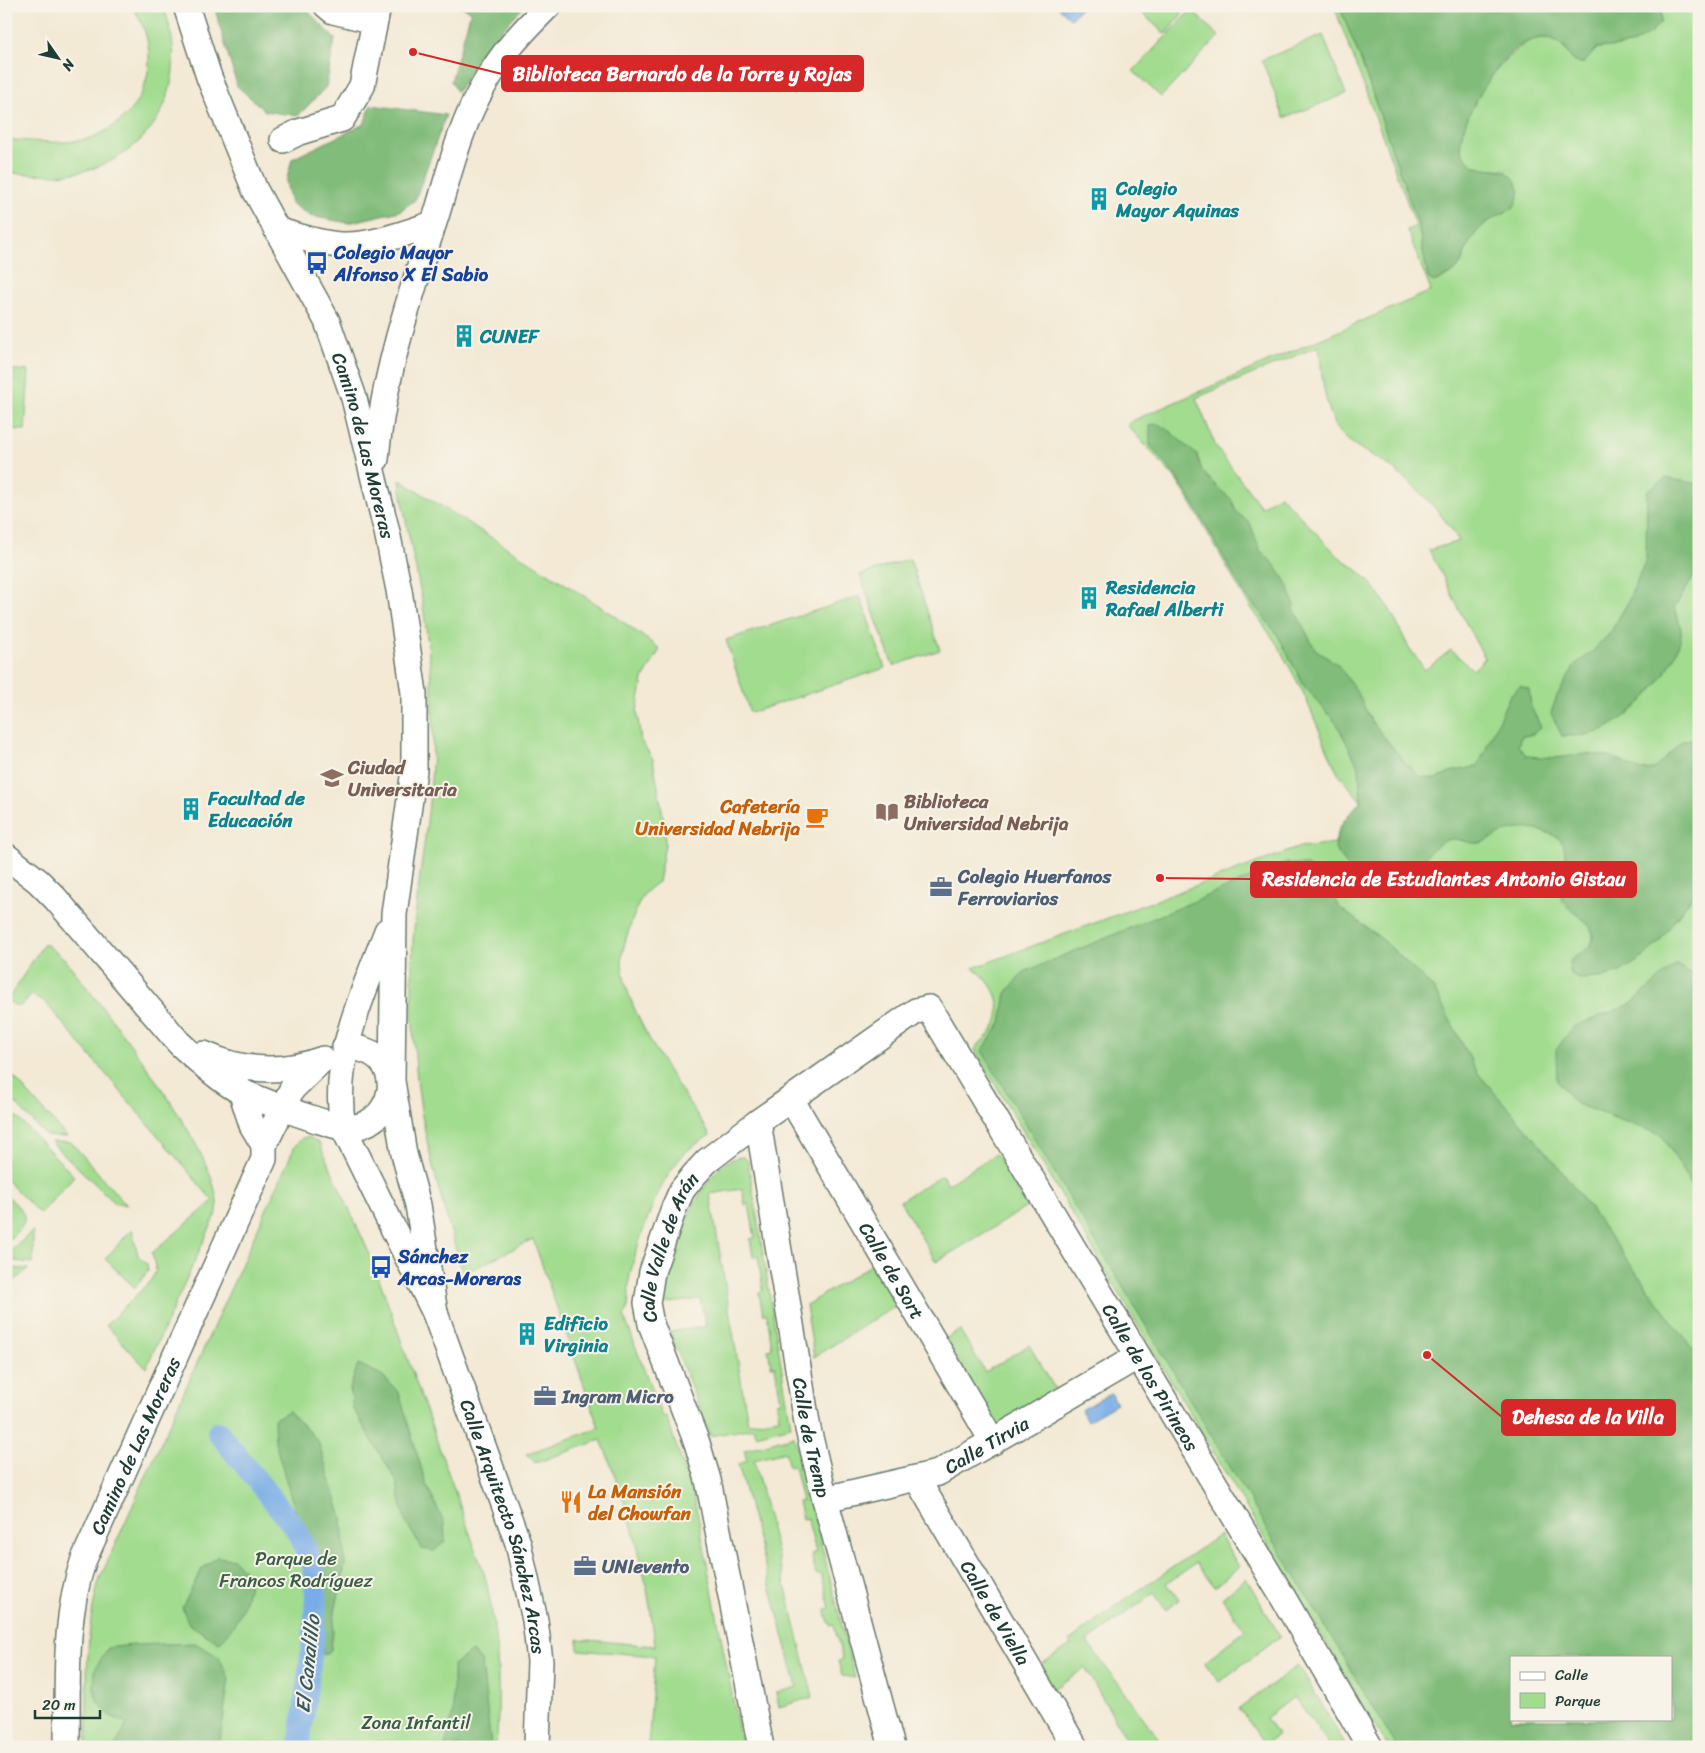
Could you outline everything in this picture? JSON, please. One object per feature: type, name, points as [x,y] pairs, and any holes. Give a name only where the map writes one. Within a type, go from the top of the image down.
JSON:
[{"type":"street","name":"Camino de Las Moreras","points":[[186,6],[209,77],[255,190],[327,320],[354,398],[387,532],[399,590],[414,693],[414,770],[394,914],[392,1082]]},
{"type":"street","points":[[283,140],[299,132],[323,125],[329,108],[347,79],[366,64],[377,14],[333,11],[327,6]]},
{"type":"street","points":[[374,484],[378,431],[395,349],[460,138],[483,86],[510,44],[548,6]]},
{"type":"street","points":[[277,230],[342,245],[383,239],[433,224]]},
{"type":"street","points":[[6,856],[38,881],[55,898],[179,1043],[202,1064],[241,1092],[282,1109],[343,1127],[356,1126],[378,1115],[386,1106],[392,1082],[386,1067],[375,1056],[364,1050],[345,1047],[324,1059],[285,1070],[256,1068],[220,1062],[179,1043]]},
{"type":"street","name":"Camino de Las Moreras","points":[[343,1127],[339,1104],[341,1068],[345,1047],[394,914]]},
{"type":"street","name":"Calle Valle de Arán","points":[[761,1747],[708,1480],[698,1443],[650,1324],[647,1303],[652,1272],[682,1190],[707,1161],[758,1122],[916,1011],[929,1008]]},
{"type":"street","name":"Calle de los Pirineos","points":[[929,1008],[1281,1594],[1370,1747]]},
{"type":"street","name":"Camino de Las Moreras","points":[[67,1747],[69,1628],[76,1581],[87,1551],[282,1109],[292,1089],[324,1059]]},
{"type":"street","name":"Calle Arquitecto Sánchez Arcas","points":[[392,1082],[404,1154],[418,1205],[435,1313]]},
{"type":"street","points":[[241,1092],[252,1125],[264,1152]]},
{"type":"street","name":"Calle de Sort","points":[[791,1099],[993,1442]]},
{"type":"street","name":"Camino de Las Moreras","points":[[264,1152],[273,1152],[291,1129],[306,1120],[315,1119]]},
{"type":"street","name":"Calle de Tremp","points":[[758,1122],[808,1429],[892,1747]]},
{"type":"street","name":"Calle Arquitecto Sánchez Arcas","points":[[343,1127],[435,1313],[520,1553],[535,1620],[540,1661],[537,1747]]},
{"type":"street","name":"Calle Tirvia","points":[[825,1499],[938,1473],[1137,1357]]},
{"type":"street","name":"Calle de Viella","points":[[917,1479],[1075,1747]]},
{"type":"green space","points":[[132,6],[163,6],[171,34],[173,62],[170,88],[161,112],[147,133],[128,151],[104,164],[75,173],[50,175],[6,173],[6,140],[65,142],[87,139],[98,135],[116,124],[130,111],[140,96],[146,79],[149,61],[147,42],[142,24]]},
{"type":"green space","points":[[214,6],[303,6],[335,39],[326,87],[298,116],[265,111],[237,86]]},
{"type":"green space","points":[[460,6],[525,6],[488,47],[457,92],[451,81],[471,11]]},
{"type":"green space","points":[[1134,6],[1189,6],[1165,34]]},
{"type":"green space","points":[[1334,6],[1339,6],[1360,58],[1418,224],[1428,278],[1433,282],[1445,277],[1458,268],[1469,243],[1483,225],[1514,208],[1506,170],[1474,167],[1464,156],[1461,148],[1462,135],[1467,118],[1489,80],[1503,63],[1518,49],[1533,40],[1546,38],[1559,44],[1574,62],[1584,63],[1597,48],[1630,45],[1661,22],[1661,6],[1699,6],[1699,1747],[1388,1747],[975,1050],[991,1032],[996,1023],[998,1005],[992,988],[981,974],[973,968],[1300,847],[1335,843],[1341,825],[1361,801],[1337,772],[1303,692],[1277,644],[1245,599],[1188,498],[1174,477],[1127,425],[1134,420],[1431,291],[1407,230],[1416,226]],"holes":[[[1319,346],[1322,377],[1332,418],[1341,434],[1389,466],[1419,491],[1459,541],[1429,550],[1485,658],[1473,670],[1451,650],[1425,670],[1408,646],[1390,610],[1374,587],[1361,573],[1338,556],[1280,495],[1261,507],[1216,447],[1196,398]]]},
{"type":"green space","points":[[1339,6],[1661,6],[1661,22],[1651,33],[1630,45],[1597,48],[1584,63],[1574,62],[1557,41],[1543,38],[1521,45],[1502,62],[1491,76],[1472,108],[1461,137],[1461,148],[1464,156],[1474,167],[1508,173],[1513,177],[1520,192],[1514,208],[1479,229],[1469,243],[1458,268],[1445,277],[1433,282],[1428,278],[1418,224],[1360,58]]},
{"type":"green space","points":[[1191,10],[1219,36],[1161,97],[1133,71]]},
{"type":"green space","points":[[1323,35],[1346,94],[1284,118],[1262,60]]},
{"type":"green space","points":[[371,105],[446,115],[415,200],[400,211],[348,223],[310,216],[291,203],[286,182],[292,159],[364,124]]},
{"type":"green space","points":[[6,369],[29,371],[25,430],[6,429]]},
{"type":"green space","points":[[1158,424],[1167,429],[1197,455],[1202,471],[1232,500],[1236,512],[1250,523],[1260,550],[1275,565],[1289,587],[1295,611],[1315,649],[1338,665],[1358,693],[1371,721],[1419,776],[1435,779],[1450,772],[1478,766],[1510,695],[1520,686],[1529,689],[1531,707],[1541,727],[1533,734],[1521,737],[1518,746],[1527,756],[1555,758],[1587,754],[1610,756],[1638,770],[1654,769],[1683,740],[1699,738],[1699,887],[1659,942],[1641,959],[1620,972],[1599,978],[1579,979],[1571,974],[1569,966],[1571,961],[1589,947],[1593,936],[1589,925],[1565,904],[1562,899],[1559,886],[1565,860],[1564,847],[1560,840],[1550,834],[1534,830],[1517,829],[1504,832],[1480,843],[1470,843],[1456,839],[1447,840],[1434,848],[1399,887],[1382,897],[1356,877],[1335,849],[1340,828],[1361,801],[1359,768],[1337,724],[1304,686],[1277,634],[1244,593],[1195,506],[1176,477],[1150,445],[1150,425]]},
{"type":"green space","points":[[1666,478],[1699,484],[1699,569],[1674,608],[1681,631],[1678,648],[1671,663],[1651,691],[1639,704],[1613,725],[1596,733],[1562,736],[1551,713],[1557,696],[1576,664],[1593,651],[1610,633],[1627,604],[1646,559],[1647,491]]},
{"type":"green space","points":[[400,480],[611,613],[660,649],[643,679],[637,711],[641,741],[653,759],[665,827],[665,845],[658,882],[644,894],[640,901],[626,940],[622,962],[625,983],[644,1028],[671,1075],[710,1135],[688,1150],[659,1191],[634,1260],[629,1280],[629,1302],[624,1316],[662,1417],[666,1416],[691,1488],[742,1747],[648,1747],[655,1656],[578,1650],[578,1639],[655,1646],[648,1593],[629,1516],[601,1440],[535,1463],[526,1454],[599,1428],[533,1239],[463,1274],[440,1192],[421,1110],[414,1047],[412,1004],[413,941],[431,787],[433,718],[424,613]]},
{"type":"green space","points":[[910,559],[940,650],[893,666],[860,575]]},
{"type":"green space","points":[[860,596],[885,668],[750,713],[726,640]]},
{"type":"green space","points":[[1286,863],[1306,865],[1321,876],[1339,907],[1383,940],[1434,989],[1477,1072],[1563,1172],[1699,1358],[1699,1747],[1397,1747],[982,1051],[1001,1023],[1006,993],[1024,972]]},
{"type":"green space","points":[[44,943],[65,959],[158,1082],[202,1156],[214,1187],[217,1212],[146,1368],[106,1325],[151,1280],[156,1271],[152,1253],[213,1201],[44,1001],[32,995],[19,1007],[7,1001]]},
{"type":"green space","points":[[1676,964],[1694,975],[1699,983],[1699,1210],[1689,1181],[1662,1135],[1576,1104],[1557,1081],[1556,1050],[1573,1027],[1631,1004]]},
{"type":"green space","points":[[6,1076],[13,1076],[67,1137],[46,1136],[6,1093]]},
{"type":"green space","points":[[6,1106],[74,1176],[40,1214],[6,1180]]},
{"type":"green space","name":"Parque de Francos Rodríguez","points":[[309,1137],[319,1143],[372,1259],[485,1576],[496,1640],[498,1704],[496,1747],[87,1747],[89,1640],[91,1619],[100,1578],[295,1146],[302,1138]]},
{"type":"green space","points":[[51,1142],[71,1142],[126,1205],[115,1203]]},
{"type":"green space","points":[[996,1154],[1027,1207],[936,1262],[900,1201],[942,1175],[948,1184]]},
{"type":"green space","points":[[743,1157],[748,1161],[791,1426],[756,1435],[754,1428],[710,1436],[670,1332],[706,1326],[700,1299],[663,1304],[669,1267],[688,1218],[700,1194],[713,1175],[728,1161]],"holes":[[[742,1189],[745,1205],[749,1204],[755,1238],[750,1239],[753,1257],[758,1256],[763,1291],[759,1293],[763,1314],[767,1314],[772,1348],[768,1349],[771,1366],[775,1366],[781,1401],[777,1402],[779,1418],[748,1423],[710,1194]]]},
{"type":"green space","points":[[6,1194],[23,1213],[24,1218],[20,1228],[6,1242]]},
{"type":"green space","points":[[132,1229],[138,1256],[147,1264],[148,1271],[135,1288],[105,1259]]},
{"type":"green space","points":[[33,1231],[33,1263],[6,1260],[6,1255]]},
{"type":"green space","points":[[876,1262],[900,1303],[814,1357],[806,1305]]},
{"type":"green space","points":[[6,1268],[28,1269],[6,1288]]},
{"type":"green space","points":[[960,1330],[985,1372],[1029,1345],[1057,1392],[998,1428],[945,1339]]},
{"type":"green space","points":[[358,1364],[382,1375],[399,1393],[426,1484],[444,1523],[445,1541],[434,1551],[422,1549],[405,1521],[396,1480],[353,1409],[350,1388]]},
{"type":"green space","points":[[289,1411],[318,1441],[342,1518],[345,1565],[335,1612],[331,1650],[323,1655],[322,1634],[326,1576],[309,1534],[294,1508],[275,1442],[274,1419]]},
{"type":"green space","points":[[794,1436],[855,1678],[842,1676],[838,1661],[842,1659],[834,1625],[830,1626],[825,1610],[830,1608],[821,1574],[816,1574],[811,1554],[816,1552],[807,1518],[802,1519],[798,1502],[802,1501],[794,1466],[789,1467],[785,1452],[754,1460],[813,1697],[779,1707],[776,1693],[797,1687],[738,1464],[747,1461],[744,1450]]},
{"type":"green space","points":[[1220,1535],[1239,1567],[1214,1587],[1196,1563],[1167,1583],[1179,1600],[1166,1610],[1154,1593],[1087,1642],[1165,1747],[1131,1747],[1085,1668],[1053,1689],[1040,1665],[1071,1645],[1069,1641],[1114,1607]]},
{"type":"green space","points":[[217,1557],[234,1559],[247,1575],[248,1583],[248,1592],[241,1612],[225,1638],[219,1643],[189,1624],[182,1607],[202,1569]]},
{"type":"green space","points":[[1246,1578],[1280,1636],[1219,1682],[1204,1662],[1245,1630],[1222,1598]]},
{"type":"green space","points":[[195,1643],[219,1657],[229,1679],[219,1747],[115,1747],[127,1724],[109,1715],[98,1703],[94,1688],[95,1669],[108,1648],[131,1645]]},
{"type":"green space","points":[[472,1651],[482,1662],[491,1747],[445,1747],[453,1712],[453,1665]]},
{"type":"green space","points":[[1298,1665],[1347,1747],[1331,1747],[1294,1697],[1266,1718],[1277,1735],[1265,1744],[1239,1709]]},
{"type":"water","points":[[1057,6],[1082,6],[1071,19]]},
{"type":"water","points":[[1111,1393],[1117,1404],[1087,1421],[1081,1410]]},
{"type":"waterway","name":"El Canalillo","points":[[218,1432],[296,1529],[313,1565],[316,1596],[314,1633],[299,1747]]},
{"type":"place","name":"Biblioteca Bernardo de la Torre y Rojas","points":[[413,52]]},
{"type":"place","name":"Colegio Mayor Aquinas","points":[[1099,199]]},
{"type":"place","name":"Colegio Mayor Alfonso X El Sabio","points":[[317,263]]},
{"type":"place","name":"CUNEF","points":[[464,336]]},
{"type":"place","name":"Residencia Rafael Alberti","points":[[1089,598]]},
{"type":"place","name":"Ciudad Universitaria","points":[[332,778]]},
{"type":"place","name":"Facultad de Educación","points":[[191,809]]},
{"type":"place","name":"Biblioteca Universidad Nebrija","points":[[887,812]]},
{"type":"place","name":"Cafetería Universidad Nebrija","points":[[817,817]]},
{"type":"place","name":"Residencia de Estudiantes Antonio Gistau","points":[[1160,878]]},
{"type":"place","name":"Colegio Huerfanos Ferroviarios","points":[[941,887]]},
{"type":"place","name":"Sánchez Arcas-Moreras","points":[[381,1267]]},
{"type":"place","name":"Edificio Virginia","points":[[527,1334]]},
{"type":"place","name":"Dehesa de la Villa","points":[[1427,1355]]},
{"type":"place","name":"Ingram Micro","points":[[545,1396]]},
{"type":"place","name":"La Mansión del Chowfan","points":[[571,1502]]},
{"type":"place","name":"UNIevento","points":[[585,1566]]},
{"type":"park label","name":"Zona Infantil","points":[[416,1722]]}]
